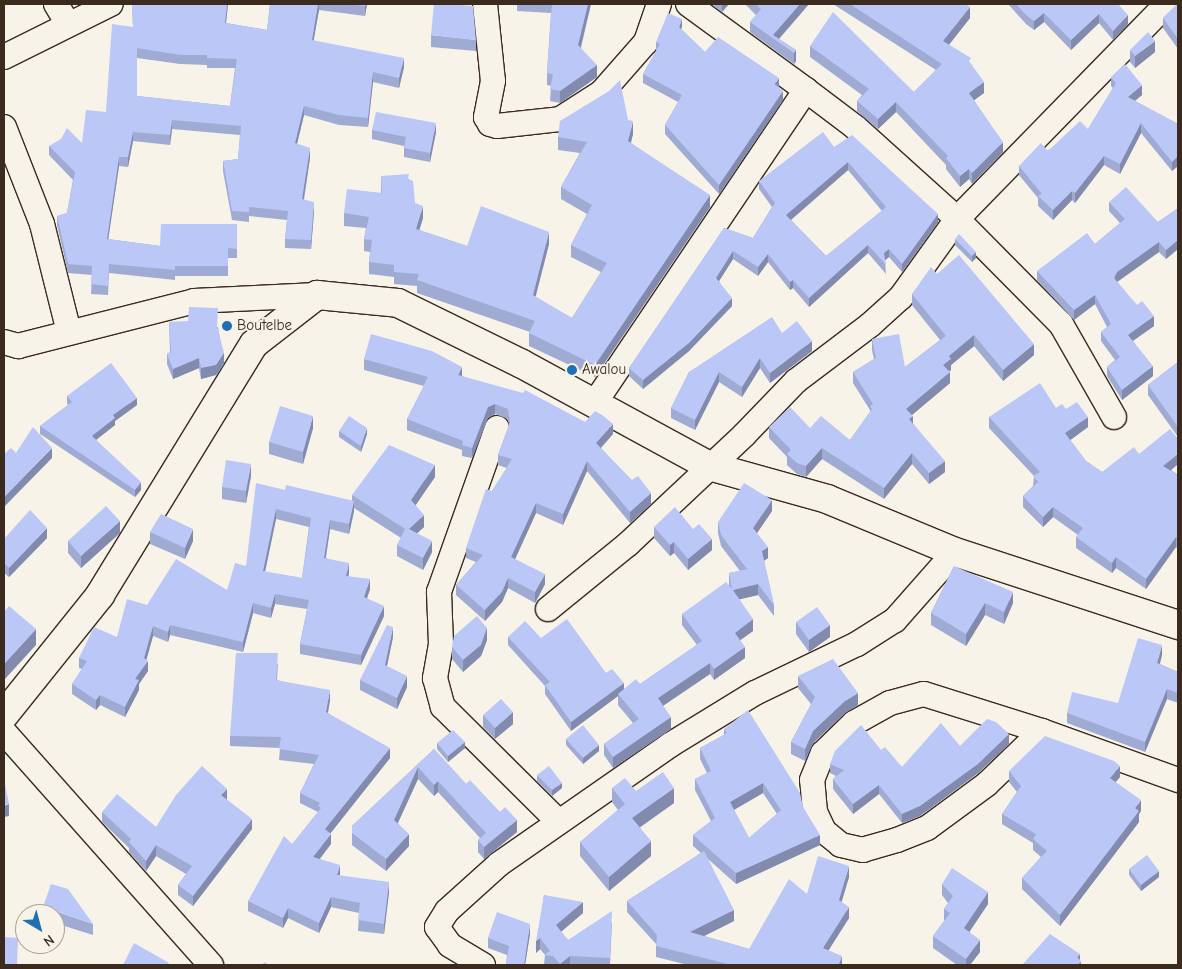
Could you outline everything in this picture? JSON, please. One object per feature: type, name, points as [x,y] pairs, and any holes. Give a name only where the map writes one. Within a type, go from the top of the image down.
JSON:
[{"type":"street","points":[[56,4],[68,24]]},
{"type":"street","points":[[4,56],[111,4]]},
{"type":"street","points":[[485,4],[493,81],[486,117],[490,124],[497,126],[560,119],[602,92],[646,42],[659,4]]},
{"type":"street","points":[[688,4],[855,127],[957,219],[1061,324],[1114,417]]},
{"type":"street","points":[[548,609],[628,544],[796,380],[870,325],[901,297],[957,219],[1167,4]]},
{"type":"street","points":[[594,404],[806,90]]},
{"type":"street","points":[[4,127],[42,224],[70,332]]},
{"type":"street","points":[[4,715],[100,595],[254,344],[317,294]]},
{"type":"street","points":[[8,349],[194,301],[317,294],[398,303],[522,364],[709,466],[827,499],[955,552],[1178,625]]},
{"type":"street","points":[[497,428],[439,592],[441,644],[435,678],[443,707],[559,822]]},
{"type":"street","points":[[483,965],[450,945],[437,927],[447,911],[499,864],[670,745],[755,693],[857,644],[895,620],[955,552]]},
{"type":"street","points":[[1042,731],[987,784],[927,828],[897,840],[863,850],[841,845],[824,831],[815,812],[812,780],[823,753],[854,723],[890,703],[924,694],[1042,731],[1178,780]]},
{"type":"street","points":[[4,732],[211,965]]},
{"type":"building","points":[[132,4],[227,4],[225,23],[267,30],[270,4],[318,4],[312,40],[404,58],[399,78],[373,72],[368,118],[339,115],[304,106],[295,143],[310,148],[302,199],[314,202],[311,240],[285,239],[288,211],[249,207],[249,212],[232,211],[223,161],[238,159],[241,126],[172,120],[170,135],[133,132],[128,157],[119,157],[107,239],[160,246],[161,224],[237,224],[237,249],[228,248],[228,266],[175,266],[175,270],[109,264],[108,286],[91,284],[92,266],[68,264],[57,216],[67,213],[75,172],[49,146],[61,139],[67,128],[82,143],[86,110],[106,112],[112,24],[133,27]],"holes":[[[137,48],[180,55],[207,55],[207,58],[237,59],[230,106],[137,96]]]},
{"type":"building","points":[[347,4],[366,4],[365,6]]},
{"type":"building","points":[[434,4],[473,6],[476,40],[431,35]]},
{"type":"building","points":[[552,4],[588,4],[578,45],[597,65],[560,91],[550,89],[553,74],[547,73]]},
{"type":"building","points":[[756,4],[800,4],[773,35],[796,50],[794,53],[750,22],[761,9]]},
{"type":"building","points":[[850,4],[966,4],[970,7],[943,41],[971,58],[969,61],[984,82],[969,93],[1003,142],[972,173],[969,169],[960,176],[946,158],[948,156],[896,102],[878,119],[857,101],[869,89],[810,46],[833,12],[914,92],[942,64]]},
{"type":"building","points":[[1016,4],[1118,4],[1128,15],[1113,31],[1099,14],[1071,40],[1044,13],[1034,21]]},
{"type":"building","points":[[1178,4],[1178,39],[1163,18]]},
{"type":"building","points":[[668,13],[682,19],[679,27],[705,52],[718,37],[779,78],[775,84],[783,91],[719,185],[665,125],[682,95],[643,74],[660,44],[656,42]]},
{"type":"building","points":[[1148,32],[1155,41],[1135,56],[1130,50]]},
{"type":"building","points":[[1125,64],[1142,85],[1128,97],[1178,124],[1178,156],[1172,162],[1141,123],[1120,164],[1104,156],[1075,193],[1072,191],[1053,210],[1038,196],[1042,194],[1019,166],[1041,143],[1048,151],[1080,121],[1088,129],[1116,83],[1111,77]]},
{"type":"building","points":[[620,80],[628,120],[633,121],[628,141],[710,195],[595,365],[529,333],[535,321],[417,280],[419,274],[394,272],[394,265],[369,262],[372,240],[364,239],[369,217],[344,213],[347,189],[382,193],[381,176],[409,174],[408,179],[413,181],[415,203],[423,206],[416,229],[467,246],[481,206],[549,232],[533,295],[572,318],[607,263],[571,245],[592,205],[561,187],[587,142],[558,137],[560,121],[609,91]]},
{"type":"building","points":[[376,112],[436,123],[430,153],[404,148],[406,137],[372,130]]},
{"type":"building","points":[[823,132],[834,147],[852,135],[938,214],[902,264],[889,249],[884,253],[886,265],[868,245],[809,298],[793,280],[790,282],[768,254],[758,267],[733,251],[716,278],[732,298],[689,343],[643,380],[629,368],[724,228],[753,238],[775,203],[759,181]],"holes":[[[848,162],[886,207],[826,256],[786,215]]]},
{"type":"building","points":[[1126,187],[1158,222],[1178,208],[1178,240],[1166,250],[1159,242],[1117,272],[1114,278],[1137,305],[1142,301],[1154,316],[1128,335],[1153,366],[1122,390],[1107,367],[1120,357],[1101,332],[1111,324],[1095,295],[1074,310],[1037,271],[1087,233],[1095,244],[1125,219],[1109,202]]},
{"type":"building","points":[[959,234],[976,252],[972,256],[955,239]]},
{"type":"building","points":[[959,255],[1034,344],[1003,370],[974,335],[949,356],[951,359],[943,365],[950,372],[906,409],[913,416],[909,419],[945,461],[929,473],[912,453],[884,488],[822,448],[806,466],[797,463],[787,454],[791,450],[769,427],[790,407],[810,428],[821,416],[850,440],[872,409],[870,406],[873,404],[853,372],[876,358],[872,339],[899,334],[905,367],[946,336],[912,294],[931,267],[937,274]]},
{"type":"building","points":[[189,307],[218,308],[217,326],[224,353],[216,365],[201,368],[199,358],[173,369],[167,354],[171,352],[169,322],[188,321]]},
{"type":"building","points":[[772,317],[782,333],[797,321],[812,341],[770,373],[760,358],[742,387],[719,372],[695,420],[671,408],[689,372]]},
{"type":"building","points":[[371,334],[432,351],[462,367],[458,375],[523,393],[525,390],[585,422],[595,411],[613,424],[596,443],[632,480],[638,476],[651,493],[630,512],[587,461],[563,514],[536,503],[511,557],[545,574],[535,592],[508,578],[502,592],[485,610],[456,585],[483,555],[466,548],[486,489],[492,491],[512,459],[498,455],[510,422],[508,409],[495,404],[488,407],[472,448],[462,445],[463,441],[407,419],[428,377],[364,359]]},
{"type":"building","points":[[1178,362],[1178,427],[1148,385]]},
{"type":"building","points":[[111,363],[137,398],[113,415],[115,418],[92,436],[141,482],[135,490],[40,426],[72,402],[67,396]]},
{"type":"building","points":[[1040,383],[1056,408],[1062,404],[1066,409],[1077,402],[1088,417],[1065,433],[1086,461],[1102,472],[1134,447],[1139,454],[1170,429],[1178,439],[1178,454],[1163,466],[1178,475],[1178,538],[1176,537],[1146,579],[1116,557],[1112,563],[1076,537],[1083,528],[1053,507],[1043,517],[1023,496],[1038,482],[1033,476],[1040,472],[989,417]]},
{"type":"building","points":[[280,406],[313,416],[303,452],[269,442]]},
{"type":"building","points":[[349,416],[367,428],[361,446],[339,431]]},
{"type":"building","points":[[33,427],[52,448],[4,497],[4,454],[11,448],[16,453]]},
{"type":"building","points":[[389,445],[435,465],[411,500],[424,515],[409,529],[432,541],[423,558],[397,545],[405,529],[352,495]]},
{"type":"building","points":[[226,460],[251,464],[246,491],[222,487]]},
{"type":"building","points":[[256,483],[285,490],[286,485],[354,501],[349,524],[330,520],[324,558],[349,563],[346,576],[370,579],[364,597],[384,606],[361,655],[300,644],[309,600],[275,594],[271,608],[253,603],[243,642],[170,625],[168,632],[153,626],[144,658],[148,661],[135,679],[139,680],[125,707],[100,695],[96,700],[72,684],[87,661],[79,658],[94,627],[117,637],[127,599],[147,605],[176,559],[227,590],[235,563],[246,566]],"holes":[[[276,509],[311,518],[302,578],[263,571]]]},
{"type":"building","points":[[744,483],[772,500],[753,528],[768,547],[762,551],[774,605],[758,584],[733,590],[753,619],[735,633],[745,647],[714,669],[710,663],[658,698],[671,717],[613,757],[604,744],[639,719],[618,694],[636,679],[640,684],[702,641],[682,614],[726,582],[732,589],[729,573],[747,569],[721,535],[718,522]]},
{"type":"building","points":[[106,506],[120,521],[81,556],[68,541]]},
{"type":"building","points":[[675,507],[693,529],[699,524],[712,539],[688,559],[674,542],[670,545],[654,527]]},
{"type":"building","points":[[30,510],[47,528],[9,568],[4,563],[4,539]]},
{"type":"building","points":[[161,514],[193,529],[185,548],[150,532]]},
{"type":"building","points":[[954,566],[1013,592],[1004,612],[985,603],[966,634],[931,613]]},
{"type":"building","points":[[9,606],[36,629],[4,664],[4,612]]},
{"type":"building","points":[[817,607],[830,625],[809,640],[796,622]]},
{"type":"building","points":[[477,616],[487,628],[481,645],[463,660],[452,647],[454,636]]},
{"type":"building","points":[[567,619],[606,673],[612,669],[624,683],[571,722],[545,685],[550,682],[508,637],[525,621],[541,638]]},
{"type":"building","points":[[387,625],[393,627],[385,665],[407,676],[397,698],[360,680]]},
{"type":"building","points":[[1138,638],[1162,645],[1157,663],[1178,672],[1178,693],[1167,689],[1145,742],[1067,713],[1072,692],[1118,703]]},
{"type":"building","points":[[236,653],[278,653],[276,680],[330,690],[326,712],[390,748],[325,829],[331,834],[313,857],[340,865],[337,875],[389,882],[384,924],[358,920],[360,903],[331,897],[319,923],[288,908],[283,918],[248,901],[284,836],[292,844],[321,808],[318,806],[320,803],[300,793],[319,755],[279,749],[281,737],[230,736]]},
{"type":"building","points":[[833,659],[858,693],[845,701],[813,731],[805,749],[791,742],[815,697],[798,676]]},
{"type":"building","points":[[501,699],[513,712],[495,728],[483,715]]},
{"type":"building","points":[[748,710],[800,793],[803,807],[820,835],[736,873],[693,835],[715,818],[695,779],[711,771],[700,748],[727,733],[724,729]],"holes":[[[763,783],[781,810],[749,838],[730,802]]]},
{"type":"building","points":[[987,719],[996,722],[1009,734],[978,764],[920,806],[902,814],[879,785],[853,804],[833,779],[844,770],[830,764],[835,751],[861,725],[881,750],[885,747],[902,767],[941,723],[960,746]]},
{"type":"building","points":[[583,725],[599,745],[583,758],[566,739]]},
{"type":"building","points":[[453,730],[465,742],[448,756],[437,743]]},
{"type":"building","points":[[1045,736],[1114,761],[1120,766],[1110,778],[1141,800],[1135,808],[1139,811],[1060,915],[1022,878],[1047,851],[1033,839],[1036,834],[1002,814],[1021,786],[1009,771]]},
{"type":"building","points":[[434,749],[466,784],[470,780],[500,812],[505,807],[517,820],[484,847],[478,840],[486,833],[438,781],[434,785],[418,767],[394,820],[409,834],[386,859],[352,833],[352,826]]},
{"type":"building","points":[[202,766],[227,789],[221,795],[252,819],[193,896],[178,885],[192,866],[156,845],[146,861],[129,842],[131,839],[102,812],[117,794],[156,827],[176,795]]},
{"type":"building","points":[[549,766],[562,783],[552,790],[537,775]]},
{"type":"building","points":[[663,772],[674,788],[632,818],[651,841],[609,877],[580,842],[625,804],[612,788],[625,778],[636,791]]},
{"type":"building","points":[[4,779],[9,804],[4,806]]},
{"type":"building","points":[[704,851],[734,910],[690,932],[749,949],[789,879],[807,894],[818,856],[849,866],[839,900],[849,907],[823,948],[842,956],[839,964],[848,965],[732,965],[656,946],[657,935],[627,901]]},
{"type":"building","points":[[1147,855],[1159,871],[1141,885],[1129,869]]},
{"type":"building","points":[[952,868],[988,892],[964,928],[980,940],[966,959],[933,936],[950,913],[944,909],[953,896],[942,884]]},
{"type":"building","points":[[51,884],[68,889],[93,924],[65,914],[65,904],[44,904]]},
{"type":"building","points":[[544,895],[583,902],[556,925],[568,940],[612,911],[610,958],[570,956],[560,964],[553,956],[544,955],[550,951],[540,938],[536,941]]},
{"type":"building","points":[[497,912],[530,924],[524,965],[506,965],[509,946],[488,938]]},
{"type":"building","points":[[1050,934],[1080,954],[1077,957],[1081,961],[1078,965],[1022,965]]},
{"type":"building","points":[[4,937],[15,938],[17,965],[4,965]]},
{"type":"building","points":[[134,943],[169,963],[167,965],[123,965]]},
{"type":"place","name":"Boutelbe","points":[[227,326]]},
{"type":"place","name":"Awalou","points":[[572,370]]}]
